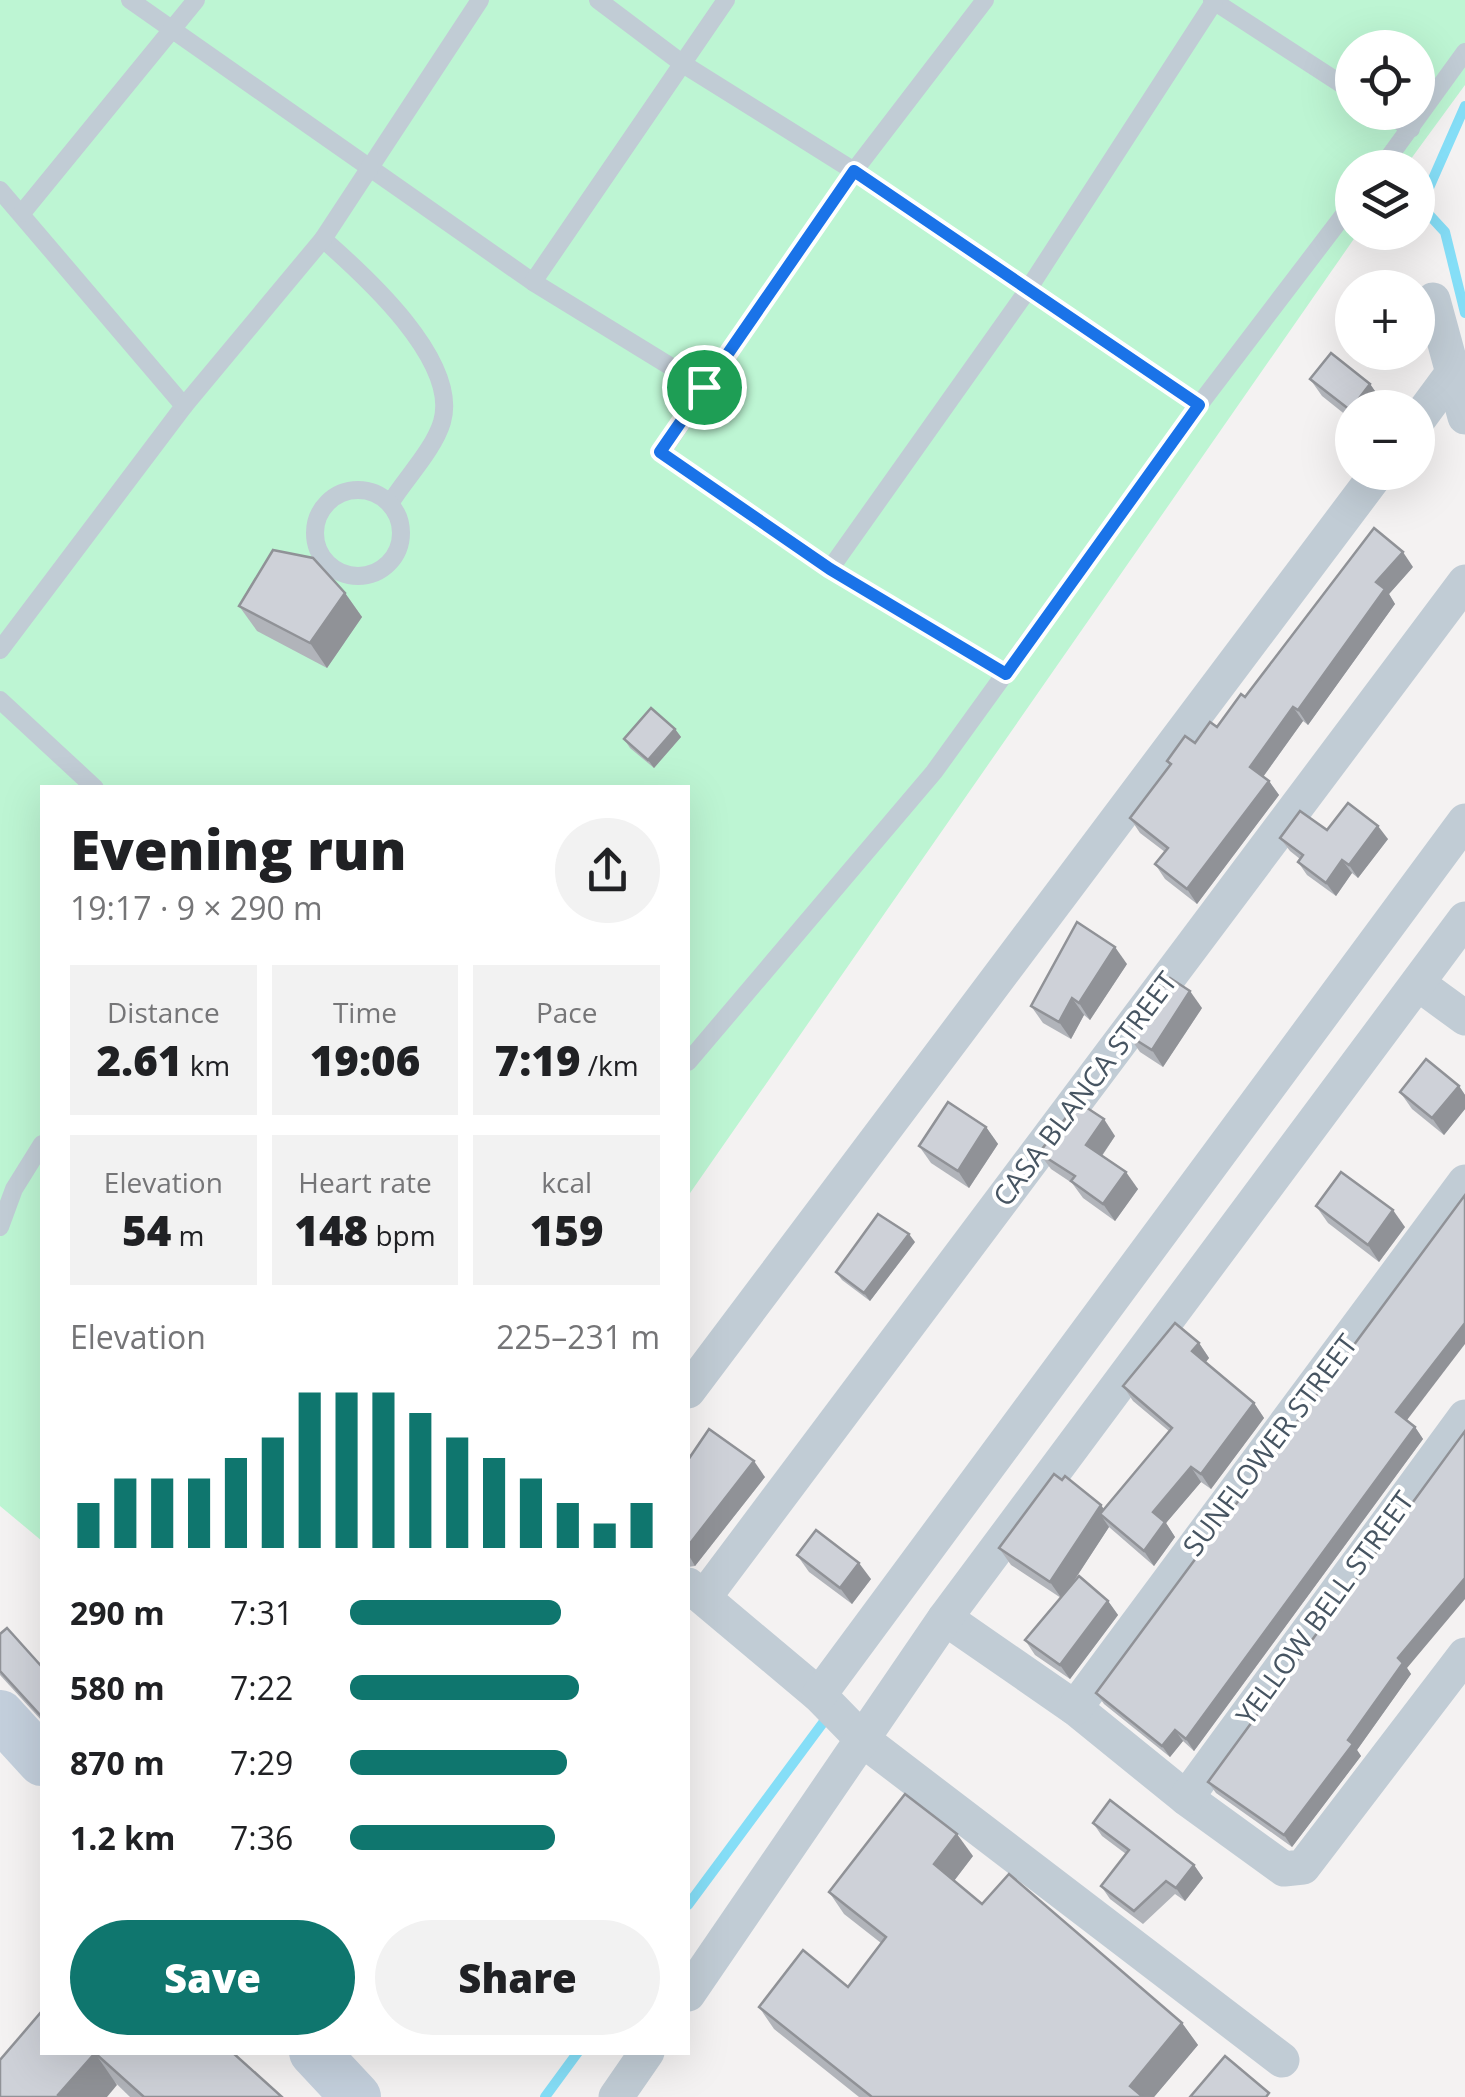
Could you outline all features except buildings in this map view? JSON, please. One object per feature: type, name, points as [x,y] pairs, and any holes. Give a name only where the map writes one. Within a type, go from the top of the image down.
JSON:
[{"type":"main road","points":[[0,1715],[40,1760]]},
{"type":"main road","points":[[317,2055],[356,2097]]},
{"type":"street","points":[[1435,311],[1465,417]]},
{"type":"street","points":[[1435,397],[1452,374]]},
{"type":"street","points":[[690,1389],[1364,490]]},
{"type":"street","name":"CASA BLANCA STREET","points":[[696,1590],[1465,582]]},
{"type":"street","points":[[819,1695],[1465,821]]},
{"type":"street","points":[[690,1991],[944,1618],[1420,985],[1465,919]]},
{"type":"street","points":[[1420,985],[1465,1018]]},
{"type":"street","name":"SUNFLOWER STREET","points":[[1075,1708],[1465,1182]]},
{"type":"street","name":"YELLOW BELL STREET","points":[[1186,1798],[1465,1418]]},
{"type":"street","points":[[696,1590],[819,1695],[863,1740],[1282,2060]]},
{"type":"street","points":[[944,1618],[1075,1708],[1275,1866],[1292,1870],[1303,1866],[1465,1654]]},
{"type":"street","points":[[616,2097],[645,2055]]},
{"type":"lane","points":[[130,0],[533,282],[704,387]]},
{"type":"lane","points":[[22,213],[174,32],[196,0]]},
{"type":"lane","points":[[0,650],[184,406],[324,239],[480,0]]},
{"type":"lane","points":[[598,0],[682,64],[854,171],[1199,405]]},
{"type":"lane","points":[[533,282],[726,0]]},
{"type":"lane","points":[[985,0],[854,171],[660,452],[830,569],[1006,674]]},
{"type":"lane","points":[[830,569],[1027,291],[1213,1],[1335,80]]},
{"type":"lane","points":[[1435,94],[1465,52]]},
{"type":"lane","points":[[0,190],[184,406]]},
{"type":"lane","points":[[690,1060],[934,772],[1199,405],[1335,226]]},
{"type":"lane","points":[[324,239],[376,285],[418,340],[444,390],[442,423],[391,502]]},
{"type":"lane","points":[[359,488],[391,502],[404,534],[389,566],[357,580],[326,565],[313,532],[326,500],[359,488]]},
{"type":"lane","points":[[0,700],[92,785]]},
{"type":"lane","points":[[0,1227],[7,1194],[36,1173]]},
{"type":"green space","points":[[0,0],[1465,0],[1465,85],[1435,126],[1435,30],[1335,30],[1335,130],[1432,130],[1417,150],[1335,150],[1335,250],[1346,250],[690,1193],[690,785],[40,785],[40,1539],[0,1506]]},
{"type":"waterway","points":[[1465,106],[1421,206],[1445,232],[1465,313]]},
{"type":"waterway","points":[[690,1902],[828,1716]]},
{"type":"waterway","points":[[545,2097],[576,2055]]},
{"type":"route","points":[[854,171],[1199,405],[1006,674],[830,569],[660,452],[704,387],[854,171]]}]
